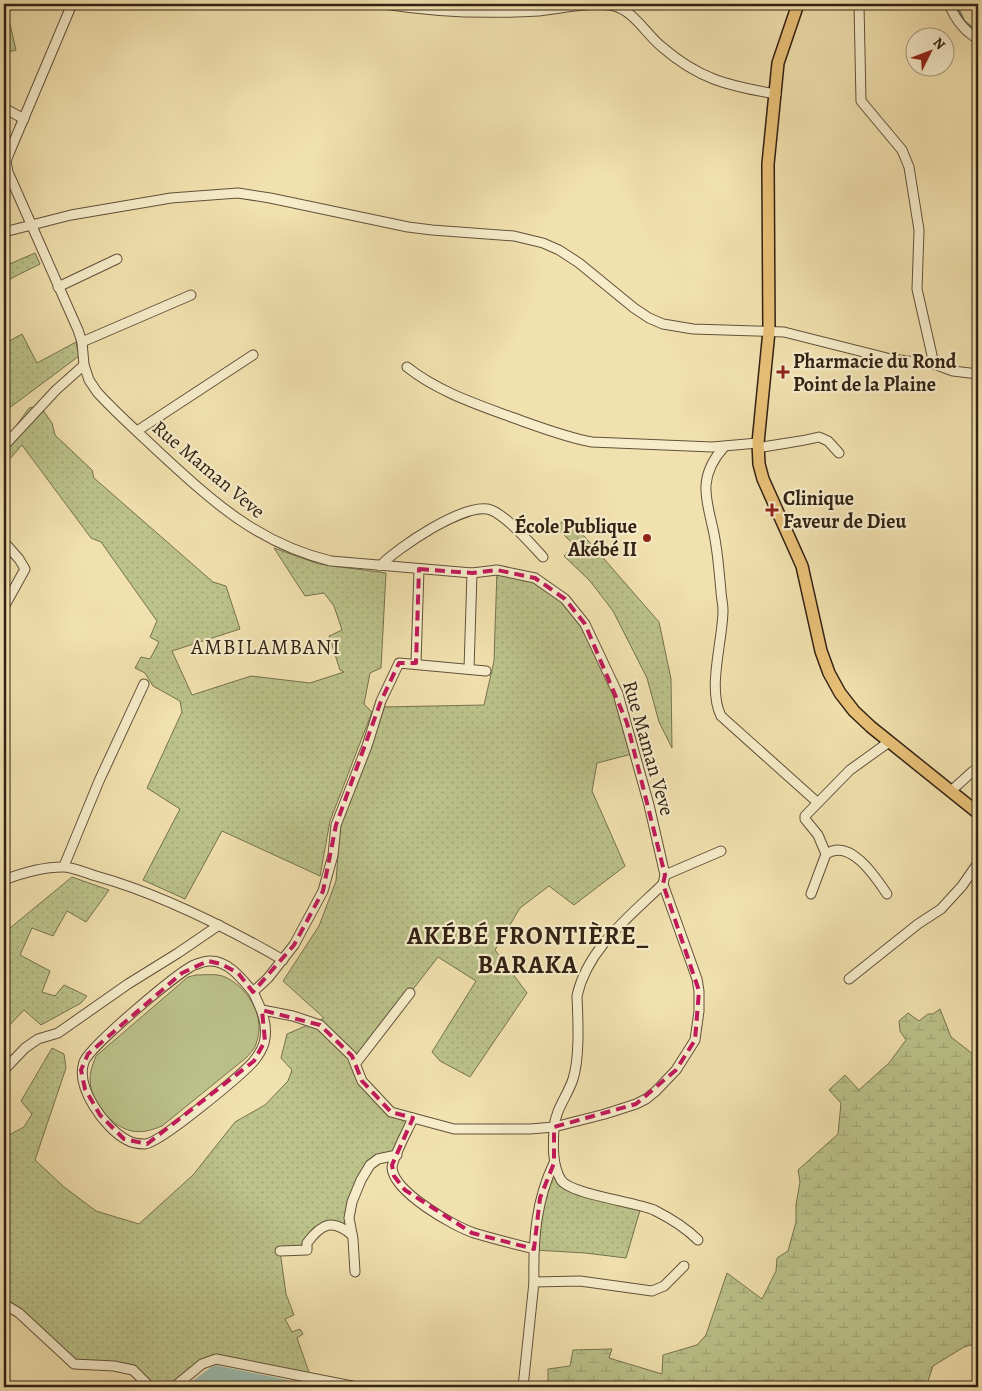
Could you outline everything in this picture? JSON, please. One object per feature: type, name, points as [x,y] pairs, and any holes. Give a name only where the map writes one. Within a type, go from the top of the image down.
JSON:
[{"type":"main road","points":[[798,4],[778,63],[768,164],[769,332],[758,446],[759,464],[763,479],[802,566],[821,651],[829,673],[840,693],[854,711],[978,813]]},
{"type":"street","name":"Rue Maman Veve","points":[[72,4],[5,160],[8,172],[30,225],[82,342],[84,365],[89,380],[97,392],[137,432],[193,483],[231,515],[264,536],[312,557],[331,562],[472,573],[497,570],[535,578],[565,599],[586,624],[622,706],[649,804],[664,880],[697,979],[699,991],[699,1011],[695,1040],[676,1070],[646,1099],[605,1114],[554,1126],[530,1129],[464,1130],[391,1112],[362,1081],[352,1056],[320,1026],[293,1016],[262,1010]]},
{"type":"street","points":[[384,4],[429,10],[485,12],[538,11],[598,5],[624,6],[660,46],[692,69],[723,84],[776,94]]},
{"type":"street","points":[[859,4],[861,101],[902,150],[909,167],[919,230],[917,289],[934,364]]},
{"type":"street","points":[[949,4],[960,24],[971,35],[978,38]]},
{"type":"street","points":[[4,105],[24,119]]},
{"type":"street","points":[[4,232],[49,220],[122,205],[171,198],[238,194],[270,198],[408,227],[530,239],[559,250],[602,281],[634,308],[649,318],[663,324],[693,330],[796,334],[890,359],[934,364],[953,371],[978,374]]},
{"type":"street","points":[[58,287],[117,259]]},
{"type":"street","points":[[82,342],[191,296]]},
{"type":"street","points":[[137,432],[253,355]]},
{"type":"street","points":[[4,446],[56,390],[84,365]]},
{"type":"street","points":[[407,367],[428,382],[474,403],[576,439],[592,442],[724,447],[758,446],[819,437],[828,441],[839,453]]},
{"type":"street","points":[[724,447],[718,454],[707,476],[706,488],[718,550],[723,608],[722,631],[717,657],[716,694],[719,711],[721,716],[817,802]]},
{"type":"street","points":[[380,566],[389,556],[425,532],[465,512],[482,509],[491,510],[510,524],[543,557]]},
{"type":"street","points":[[4,542],[25,569],[4,607]]},
{"type":"street","points":[[416,663],[419,569]]},
{"type":"street","points":[[469,669],[472,573]]},
{"type":"street","points":[[253,992],[268,978],[294,945],[323,891],[333,855],[336,825],[367,746],[381,701],[399,663],[416,663],[486,671]]},
{"type":"street","points":[[64,866],[99,781],[144,684]]},
{"type":"street","points":[[826,854],[818,836],[804,817],[850,770],[890,742]]},
{"type":"street","points":[[951,791],[973,771],[978,769]]},
{"type":"street","points":[[811,894],[826,854],[832,850],[840,849],[857,859],[872,872],[887,894]]},
{"type":"street","points":[[698,1240],[681,1226],[653,1210],[578,1191],[562,1182],[554,1163],[554,1126],[561,1104],[573,1080],[576,1066],[577,996],[586,968],[592,958],[664,880],[721,851]]},
{"type":"street","points":[[849,979],[918,924],[941,909],[962,886],[978,863]]},
{"type":"street","points":[[4,880],[29,871],[64,866],[118,882],[219,925],[283,960]]},
{"type":"street","points":[[4,1070],[25,1048],[38,1039],[58,1033],[128,984],[219,925]]},
{"type":"street","points":[[208,961],[221,964],[238,973],[253,992],[262,1010],[265,1024],[265,1041],[254,1061],[243,1072],[171,1129],[147,1144],[124,1139],[100,1115],[85,1089],[81,1070],[88,1054],[169,983],[194,966],[208,961]]},
{"type":"street","points":[[356,1063],[410,993]]},
{"type":"street","points":[[413,1118],[392,1165],[394,1176],[405,1190],[444,1218],[472,1233],[534,1249]]},
{"type":"street","points":[[355,1272],[353,1239],[349,1218],[352,1202],[361,1180],[370,1165],[378,1159],[396,1155]]},
{"type":"street","points":[[523,1387],[534,1282],[534,1249],[540,1198],[554,1163]]},
{"type":"street","points":[[280,1251],[307,1250],[307,1243],[316,1231],[323,1226],[338,1225],[352,1234]]},
{"type":"street","points":[[534,1282],[580,1281],[652,1291],[664,1286],[684,1266]]},
{"type":"street","points":[[4,1304],[19,1313],[74,1364],[114,1366],[133,1370],[150,1387]]},
{"type":"street","points":[[174,1387],[202,1364],[216,1359],[357,1387]]},
{"type":"highlighted area","points":[[419,569],[472,573],[497,570],[535,578],[565,599],[585,624],[627,723],[665,875],[663,884],[699,991],[695,1040],[676,1070],[636,1104],[554,1127],[554,1163],[540,1198],[534,1249],[472,1233],[405,1190],[394,1176],[392,1165],[413,1118],[391,1112],[362,1081],[352,1056],[320,1025],[262,1010],[265,1041],[254,1061],[147,1144],[124,1139],[100,1115],[85,1089],[81,1070],[88,1054],[182,973],[208,961],[221,964],[238,973],[253,992],[294,945],[323,891],[336,825],[381,701],[399,663],[416,663]]},
{"type":"green space","points":[[8,16],[16,50],[4,53],[4,17]]},
{"type":"green space","points":[[35,253],[40,264],[4,282],[5,266]]},
{"type":"green space","points":[[22,334],[37,363],[76,342],[79,356],[4,412],[4,344]]},
{"type":"green space","points":[[40,406],[52,423],[55,435],[92,470],[94,478],[213,582],[226,586],[240,629],[172,651],[192,695],[251,676],[310,683],[344,672],[340,670],[329,636],[342,630],[334,606],[324,593],[305,596],[274,548],[319,564],[386,573],[381,668],[370,673],[364,704],[372,712],[330,821],[320,876],[222,831],[185,899],[143,880],[180,809],[147,788],[182,712],[180,701],[153,686],[145,673],[135,668],[141,657],[150,659],[159,642],[150,637],[157,621],[101,542],[91,538],[22,445],[7,462],[4,460],[4,443],[29,408]]},
{"type":"green space","points":[[562,521],[584,536],[659,622],[671,679],[672,748],[659,722],[647,678],[613,611],[590,581],[564,556],[574,545],[558,529]]},
{"type":"green space","points":[[497,570],[535,578],[565,599],[585,624],[613,682],[632,754],[597,763],[592,791],[625,866],[574,905],[549,886],[520,908],[495,950],[527,993],[470,1077],[440,1061],[432,1052],[476,981],[438,957],[356,1063],[362,1081],[391,1112],[413,1118],[397,1155],[378,1159],[352,1202],[352,1235],[323,1226],[307,1250],[280,1251],[286,1294],[294,1315],[285,1319],[292,1332],[300,1329],[303,1334],[297,1338],[311,1378],[216,1359],[174,1387],[150,1387],[133,1370],[74,1364],[4,1304],[4,1135],[7,1136],[24,1127],[32,1114],[21,1101],[52,1048],[64,1054],[66,1068],[35,1160],[64,1187],[96,1211],[139,1224],[193,1175],[235,1122],[265,1105],[288,1081],[292,1070],[281,1058],[287,1034],[324,1018],[283,981],[319,926],[336,881],[340,828],[383,707],[484,705],[494,661]]},
{"type":"green space","points":[[72,877],[109,890],[86,922],[67,911],[53,936],[32,928],[20,955],[50,971],[42,992],[55,996],[64,985],[87,996],[81,1003],[41,1025],[24,1010],[4,1031],[4,933]]},
{"type":"green space","points":[[196,975],[224,976],[235,983],[249,997],[254,1006],[259,1024],[259,1034],[254,1049],[247,1057],[162,1126],[140,1132],[123,1128],[100,1108],[91,1090],[91,1069],[96,1056],[188,977]]},
{"type":"green space","points":[[940,1009],[951,1037],[978,1058],[978,1343],[964,1347],[933,1366],[926,1387],[548,1387],[548,1369],[570,1366],[573,1350],[612,1349],[609,1358],[662,1374],[663,1355],[697,1345],[706,1335],[727,1273],[762,1299],[776,1271],[777,1258],[788,1251],[796,1222],[796,1205],[800,1182],[798,1170],[838,1134],[841,1103],[829,1090],[845,1075],[859,1090],[889,1063],[906,1040],[900,1031],[899,1021],[908,1013],[919,1021],[928,1014],[933,1014]]},
{"type":"green space","points":[[554,1163],[562,1182],[641,1207],[626,1258],[534,1250],[537,1222]]},
{"type":"waterway","points":[[956,4],[964,21],[978,33]]},
{"type":"waterway","points":[[197,1387],[216,1373],[285,1387]]},
{"type":"place","name":"Pharmacie du Rond Point de la Plaine","points":[[783,372]]},
{"type":"place","name":"Clinique Faveur de Dieu","points":[[772,510]]},
{"type":"place","name":"École Publique Akébé II","points":[[647,538]]},
{"type":"district","name":"AMBILAMBANI","points":[[266,647]]},
{"type":"district","name":"AKÉBÉ FRONTIÈRE_ BARAKA","points":[[528,950]]}]
